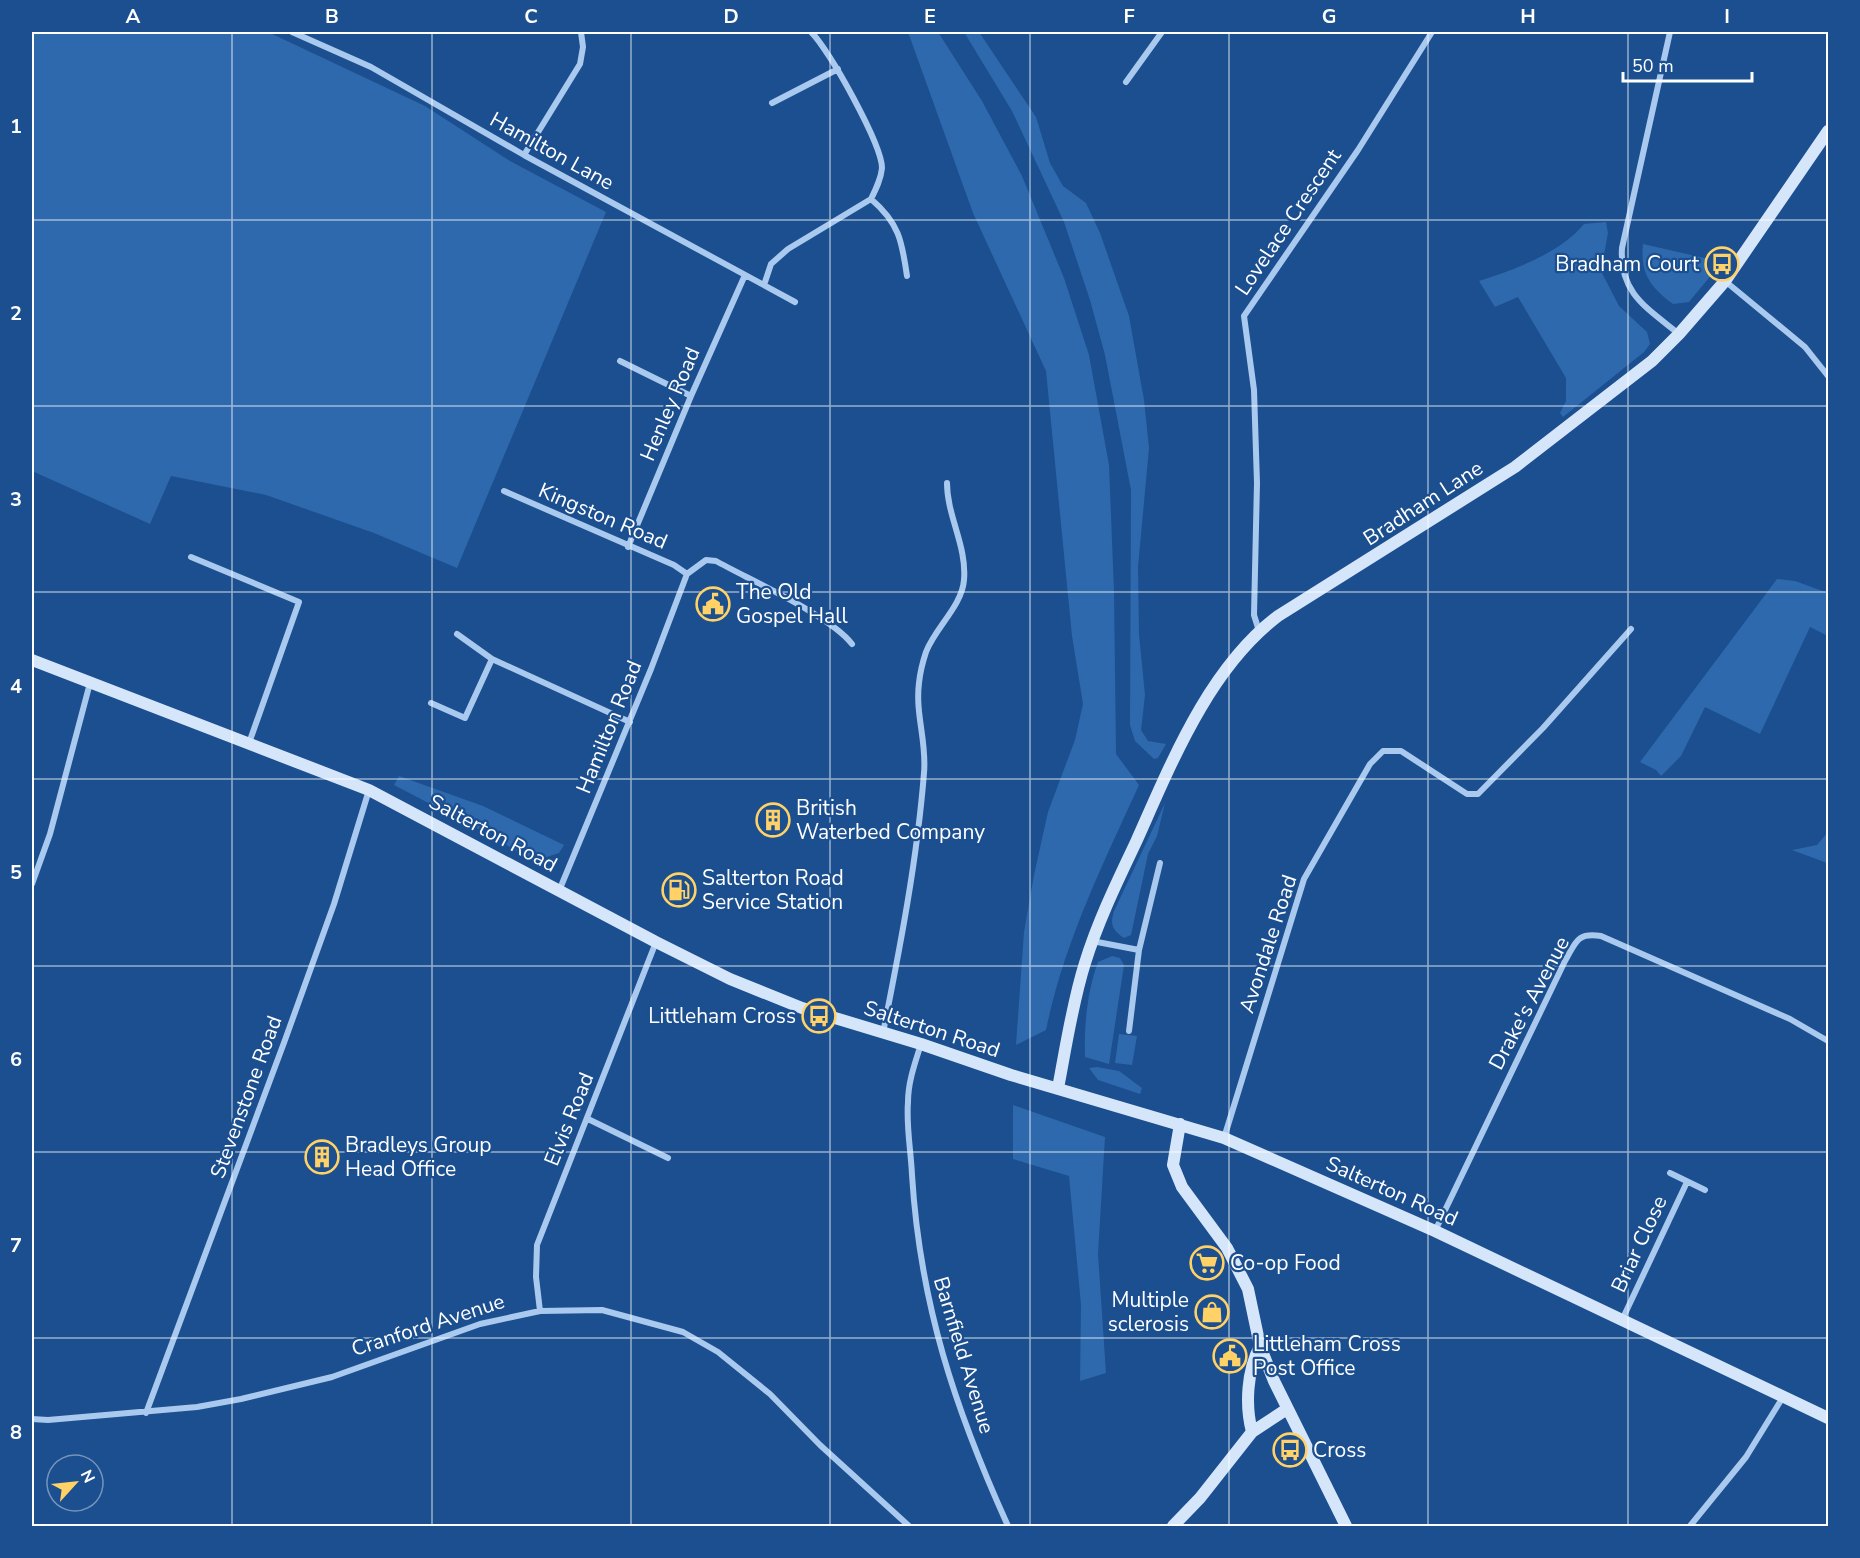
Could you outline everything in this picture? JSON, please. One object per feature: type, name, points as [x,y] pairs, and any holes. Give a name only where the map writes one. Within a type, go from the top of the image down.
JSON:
[{"type":"street","name":"Hamilton Lane","points":[[292,32],[371,67],[524,155],[795,303]]},
{"type":"street","points":[[524,155],[580,64],[583,47],[581,32]]},
{"type":"street","points":[[764,285],[771,264],[788,249],[871,199],[879,183],[882,166],[867,127],[838,69],[823,44],[811,32]]},
{"type":"street","points":[[1126,82],[1162,32]]},
{"type":"street","name":"Lovelace Crescent","points":[[1259,631],[1254,615],[1257,483],[1254,390],[1244,316],[1358,150],[1432,32]]},
{"type":"street","points":[[1670,32],[1622,248],[1621,263],[1623,276],[1631,291],[1679,334]]},
{"type":"street","points":[[772,103],[838,69]]},
{"type":"street","name":"Bradham Lane","points":[[1058,1088],[1084,966],[1092,941],[1156,796],[1218,678],[1259,631],[1515,467],[1620,386],[1679,334],[1725,281],[1828,131]]},
{"type":"street","points":[[871,199],[888,213],[894,224],[907,276]]},
{"type":"street","name":"Henley Road","points":[[628,547],[745,275]]},
{"type":"street","points":[[1725,281],[1805,347],[1828,376]]},
{"type":"street","points":[[620,361],[691,396]]},
{"type":"street","points":[[883,1034],[913,880],[925,750],[917,716],[919,682],[926,651],[964,583],[964,562],[947,502],[947,483]]},
{"type":"street","name":"Kingston Road","points":[[504,491],[628,547],[674,565],[687,574]]},
{"type":"street","points":[[191,557],[299,602],[249,744]]},
{"type":"street","points":[[687,574],[706,560],[716,561],[843,632],[852,644]]},
{"type":"street","name":"Hamilton Road","points":[[559,891],[630,722],[687,574]]},
{"type":"street","name":"Avondale Road","points":[[1224,1138],[1304,879],[1370,764],[1383,751],[1401,751],[1467,794],[1478,794],[1543,728],[1631,629]]},
{"type":"street","points":[[457,634],[492,659],[630,722]]},
{"type":"street","points":[[431,703],[465,718],[492,659]]},
{"type":"street","name":"Salterton Road","points":[[32,660],[369,790],[656,942],[730,979],[802,1008],[1224,1138],[1435,1231],[1828,1418]]},
{"type":"street","points":[[32,884],[50,834],[90,683]]},
{"type":"street","name":"Stevenstone Road","points":[[146,1413],[334,904],[369,790]]},
{"type":"street","points":[[1129,1031],[1139,950],[1160,863]]},
{"type":"street","name":"Drake's Avenue","points":[[1435,1231],[1578,939],[1588,934],[1601,936],[1790,1019],[1828,1041]]},
{"type":"street","points":[[1092,941],[1139,950]]},
{"type":"street","name":"Elvis Road","points":[[540,1311],[536,1277],[537,1245],[656,942]]},
{"type":"street","name":"Barnfield Avenue","points":[[921,1044],[913,1070],[908,1102],[914,1212],[921,1270],[934,1329],[962,1415],[1008,1527]]},
{"type":"street","points":[[588,1119],[668,1158]]},
{"type":"street","points":[[1180,1124],[1173,1165],[1182,1186],[1227,1248],[1248,1289],[1260,1346],[1287,1409],[1346,1527]]},
{"type":"street","name":"Briar Close","points":[[1670,1173],[1705,1190]]},
{"type":"street","name":"Briar Close","points":[[1622,1320],[1687,1182]]},
{"type":"street","name":"Cranford Avenue","points":[[32,1419],[48,1420],[146,1413],[197,1407],[310,1383],[480,1324],[540,1311],[602,1310],[683,1332],[718,1352],[770,1394],[820,1446],[909,1527]]},
{"type":"street","points":[[1252,1432],[1248,1395],[1253,1359],[1260,1346]]},
{"type":"street","points":[[1690,1527],[1746,1457],[1783,1397]]},
{"type":"street","points":[[1173,1527],[1188,1512],[1252,1432],[1287,1409]]},
{"type":"shaded area","points":[[32,32],[268,32],[425,106],[510,161],[606,212],[457,568],[374,533],[266,495],[171,476],[150,524],[32,471]]},
{"type":"shaded area","points":[[908,32],[938,32],[982,101],[1022,176],[1064,278],[1089,355],[1109,465],[1114,591],[1116,754],[1139,785],[1085,905],[1063,966],[1046,1030],[1016,1045],[1024,932],[1034,875],[1048,812],[1075,740],[1083,704],[1072,636],[1046,371],[973,213]]},
{"type":"shaded area","points":[[964,32],[979,32],[1036,117],[1050,163],[1063,186],[1086,203],[1100,233],[1129,316],[1144,400],[1149,448],[1138,567],[1139,634],[1145,695],[1141,730],[1148,741],[1166,744],[1158,758],[1154,759],[1135,741],[1130,725],[1131,490],[1105,355],[1090,300],[1064,222],[1012,111]]},
{"type":"shaded area","points":[[1606,222],[1608,233],[1601,271],[1619,306],[1647,332],[1650,344],[1644,352],[1563,417],[1560,413],[1566,401],[1566,378],[1518,297],[1495,307],[1479,281],[1521,266],[1549,252],[1574,235],[1584,224]]},
{"type":"shaded area","points":[[1643,244],[1722,262],[1689,302],[1673,304],[1658,292],[1648,278],[1643,263]]},
{"type":"shaded area","points":[[1777,579],[1795,581],[1828,593],[1828,636],[1810,627],[1760,734],[1705,707],[1681,756],[1661,776],[1656,770],[1640,762]]},
{"type":"shaded area","points":[[399,776],[483,806],[564,845],[559,853],[534,861],[503,843],[502,837],[489,830],[482,831],[394,785]]},
{"type":"shaded area","points":[[1165,803],[1157,836],[1148,854],[1131,935],[1124,938],[1113,926],[1114,911]]},
{"type":"shaded area","points":[[1828,832],[1827,863],[1792,850],[1817,845]]},
{"type":"shaded area","points":[[1112,956],[1120,958],[1124,965],[1109,1064],[1085,1057],[1085,1033],[1094,973],[1098,962]]},
{"type":"shaded area","points":[[1119,1034],[1137,1036],[1132,1065],[1115,1063]]},
{"type":"shaded area","points":[[1089,1068],[1119,1071],[1142,1088],[1140,1094],[1098,1080]]},
{"type":"shaded area","points":[[1013,1105],[1105,1137],[1098,1254],[1106,1373],[1080,1381],[1081,1305],[1069,1176],[1013,1159]]},
{"type":"place","name":"Bradham Court","points":[[1722,264]]},
{"type":"place","name":"The Old Gospel Hall","points":[[713,604]]},
{"type":"place","name":"British Waterbed Company","points":[[773,820]]},
{"type":"place","name":"Salterton Road Service Station","points":[[679,890]]},
{"type":"place","name":"Littleham Cross","points":[[819,1016]]},
{"type":"place","name":"Bradleys Group Head Office","points":[[322,1157]]},
{"type":"place","name":"Co-op Food","points":[[1207,1263]]},
{"type":"place","name":"Multiple sclerosis","points":[[1212,1312]]},
{"type":"place","name":"Littleham Cross Post Office","points":[[1230,1356]]},
{"type":"place","name":"Cross","points":[[1290,1450]]}]
